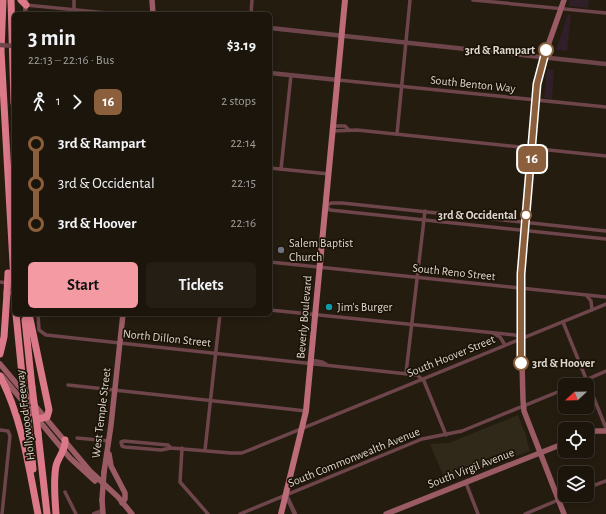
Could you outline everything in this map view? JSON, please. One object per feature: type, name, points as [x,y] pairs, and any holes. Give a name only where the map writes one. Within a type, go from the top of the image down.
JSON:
[{"type":"highway","points":[[0,354],[4,337],[7,293],[11,273],[12,240],[0,48],[3,0]]},
{"type":"highway","points":[[11,0],[12,34]]},
{"type":"highway","name":"Hollywood Freeway","points":[[16,316],[38,514]]},
{"type":"highway","name":"Hollywood Freeway","points":[[25,316],[47,514]]},
{"type":"highway","points":[[29,316],[49,410],[46,418],[38,419]]},
{"type":"highway","points":[[0,375],[11,398],[25,449],[38,514]]},
{"type":"highway","points":[[56,514],[56,469],[58,456],[63,450],[65,440]]},
{"type":"main road","points":[[152,0],[153,12]]},
{"type":"main road","name":"Beverly Boulevard","points":[[281,514],[306,411],[345,0]]},
{"type":"main road","points":[[558,498],[523,406],[520,289],[538,80],[544,57],[564,0]]},
{"type":"main road","name":"West Temple Street","points":[[102,513],[104,472],[109,441],[123,316]]},
{"type":"main road","points":[[0,364],[90,471],[118,497],[132,514]]},
{"type":"main road","points":[[0,375],[78,466],[116,500],[122,502]]},
{"type":"main road","points":[[594,431],[606,431]]},
{"type":"main road","name":"South Virgil Avenue","points":[[386,514],[558,446]]},
{"type":"main road","points":[[108,449],[111,466],[125,493],[125,499],[122,502]]},
{"type":"main road","points":[[560,502],[564,514]]},
{"type":"street","points":[[74,0],[74,10]]},
{"type":"street","points":[[251,12],[252,0]]},
{"type":"street","points":[[397,134],[410,0]]},
{"type":"street","points":[[473,0],[606,13]]},
{"type":"street","points":[[25,12],[24,2],[96,12]]},
{"type":"street","points":[[272,28],[606,64]]},
{"type":"street","points":[[0,48],[12,46]]},
{"type":"street","points":[[272,73],[338,80]]},
{"type":"street","points":[[281,169],[291,75]]},
{"type":"street","name":"South Benton Way","points":[[338,80],[606,107]]},
{"type":"street","points":[[333,129],[344,132],[348,129],[606,156]]},
{"type":"street","points":[[272,168],[329,174]]},
{"type":"street","points":[[606,231],[425,211],[331,203],[326,206],[330,210],[606,238]]},
{"type":"street","points":[[406,373],[425,211]]},
{"type":"street","name":"South Reno Street","points":[[272,262],[606,297]]},
{"type":"street","points":[[0,282],[12,282]]},
{"type":"street","points":[[587,296],[591,300],[592,310]]},
{"type":"street","name":"South Hoover Street","points":[[170,448],[238,454],[606,304]]},
{"type":"street","points":[[272,310],[515,335],[521,338]]},
{"type":"street","name":"North Dillon Street","points":[[38,316],[39,330],[43,334],[406,373],[418,375],[422,378]]},
{"type":"street","points":[[205,450],[220,316]]},
{"type":"street","points":[[563,322],[585,378]]},
{"type":"street","points":[[494,334],[500,337],[505,345]]},
{"type":"street","points":[[591,378],[606,372]]},
{"type":"street","points":[[422,378],[446,435]]},
{"type":"street","points":[[68,385],[306,411]]},
{"type":"street","name":"South Commonwealth Avenue","points":[[240,514],[422,439],[462,431],[558,392]]},
{"type":"street","points":[[594,399],[606,428]]},
{"type":"street","points":[[0,430],[10,433],[2,514]]},
{"type":"street","points":[[77,438],[109,441]]},
{"type":"street","points":[[121,442],[168,445],[170,448],[167,450],[159,450],[125,447],[122,446],[121,442]]},
{"type":"street","points":[[182,448],[180,482],[208,514]]},
{"type":"street","points":[[594,485],[606,481]]},
{"type":"street","points":[[466,483],[478,514]]},
{"type":"street","points":[[65,492],[76,514]]},
{"type":"street","points":[[286,495],[295,514]]},
{"type":"street","points":[[525,514],[558,500]]},
{"type":"street","points":[[94,514],[102,513]]},
{"type":"shaded area","points":[[570,0],[589,0],[588,8],[569,6]]},
{"type":"shaded area","points":[[568,14],[571,15],[567,51],[556,50]]},
{"type":"shaded area","points":[[547,69],[554,70],[552,99],[544,98]]},
{"type":"shaded area","points":[[518,415],[530,451],[446,482],[430,444],[449,443]]},
{"type":"bus line","name":"16","points":[[521,363],[521,274],[533,149],[537,84],[546,50]]},
{"type":"place","name":"3rd & Rampart","points":[[546,50]]},
{"type":"place","name":"3rd & Occidental","points":[[526,215]]},
{"type":"place","name":"Salem Baptist Church","points":[[281,250]]},
{"type":"place","name":"Jim's Burger","points":[[329,307]]},
{"type":"place","name":"3rd & Hoover","points":[[521,363]]}]
